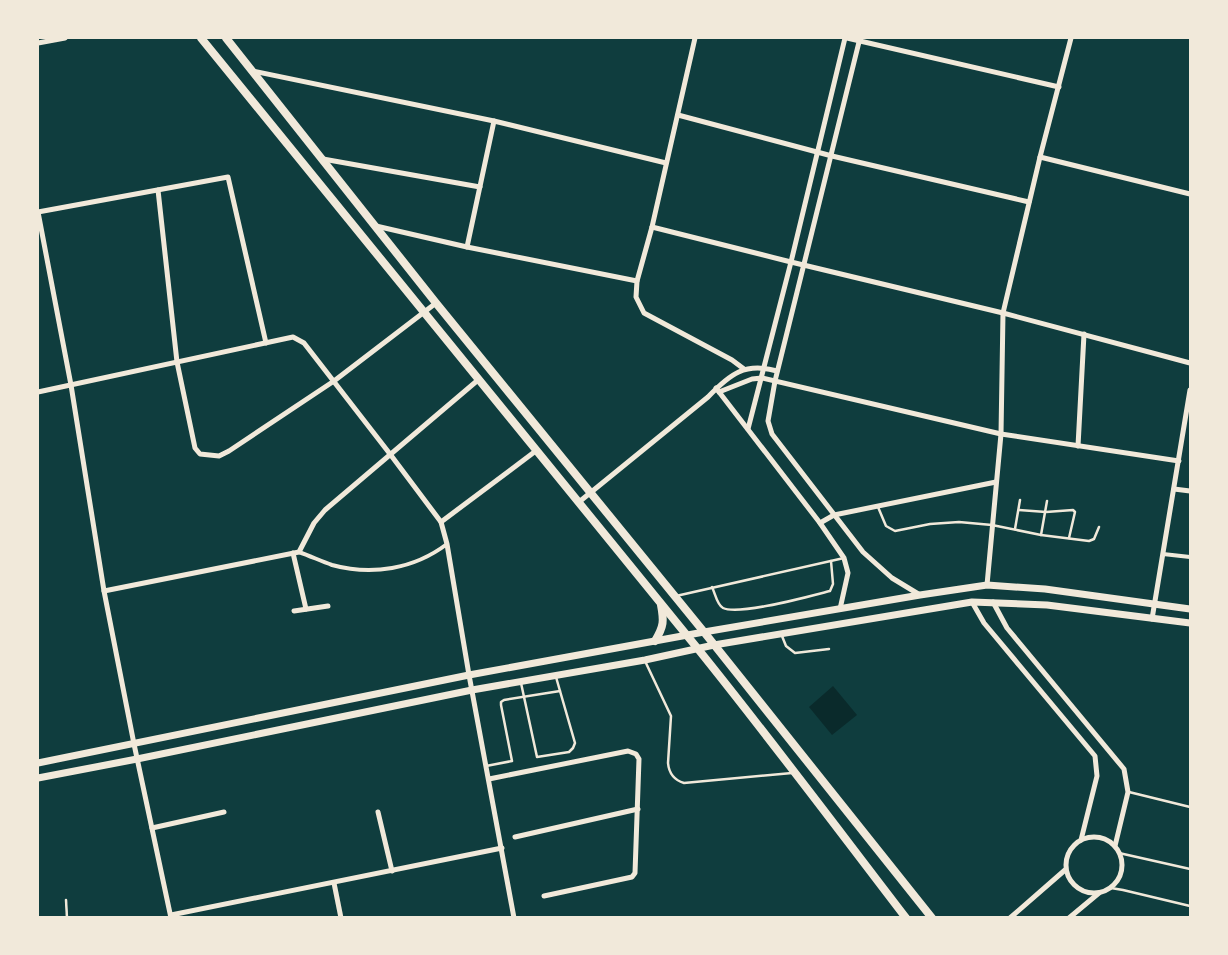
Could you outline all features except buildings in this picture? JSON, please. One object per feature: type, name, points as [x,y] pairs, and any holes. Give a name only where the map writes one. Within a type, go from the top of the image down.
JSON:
[{"type":"main road","points":[[201,38],[698,649],[906,918]]},
{"type":"main road","points":[[226,38],[436,303],[675,596],[932,918]]},
{"type":"main road","points":[[38,763],[469,675],[704,632],[987,585],[1045,589],[1190,609]]},
{"type":"main road","points":[[38,778],[472,690],[781,634],[972,602],[1047,605],[1190,623]]},
{"type":"main road","points":[[655,641],[664,621],[660,603]]},
{"type":"street","points":[[38,43],[65,38]]},
{"type":"street","points":[[695,38],[638,281],[636,297],[644,312],[732,360],[744,369]]},
{"type":"street","points":[[748,429],[846,38],[859,39],[1058,87]]},
{"type":"street","points":[[987,585],[1001,434],[1003,312],[1071,38]]},
{"type":"street","points":[[859,39],[832,156],[802,265],[777,371],[768,421],[772,434],[863,552],[892,578],[920,595]]},
{"type":"street","points":[[253,71],[494,121],[666,163]]},
{"type":"street","points":[[678,115],[832,156],[1029,202]]},
{"type":"street","points":[[467,247],[494,121]]},
{"type":"street","points":[[322,158],[480,186]]},
{"type":"street","points":[[1040,158],[1190,194]]},
{"type":"street","points":[[266,343],[228,177],[38,212],[71,385],[104,591],[137,759],[171,916],[502,848]]},
{"type":"street","points":[[158,190],[177,362],[195,448],[200,454],[219,456],[230,451],[334,382],[436,303]]},
{"type":"street","points":[[376,226],[467,247],[638,281]]},
{"type":"street","points":[[652,227],[802,265],[1003,312],[1190,363]]},
{"type":"street","points":[[1078,446],[1084,334]]},
{"type":"street","points":[[38,392],[293,337],[304,343],[441,522],[447,544],[514,918]]},
{"type":"street","points":[[718,390],[724,380],[744,369],[764,368],[777,371]]},
{"type":"street","points":[[579,502],[718,390],[752,379],[762,378],[1001,434],[1178,461]]},
{"type":"street","points":[[306,609],[296,552],[314,523],[324,510],[478,380]]},
{"type":"street","points":[[718,390],[820,523],[844,558],[848,573],[840,609]]},
{"type":"street","points":[[1152,619],[1190,390]]},
{"type":"street","points":[[1184,424],[1190,426]]},
{"type":"street","points":[[441,522],[537,450]]},
{"type":"street","points":[[820,523],[834,515],[996,482]]},
{"type":"street","points":[[1174,488],[1190,491]]},
{"type":"street","points":[[104,591],[296,552],[333,565],[371,571],[392,569],[433,554],[447,544]]},
{"type":"street","points":[[1163,554],[1190,557]]},
{"type":"street","points":[[972,602],[984,623],[1096,756],[1097,776],[1081,840]]},
{"type":"street","points":[[992,602],[1007,628],[1124,769],[1128,792],[1115,846]]},
{"type":"street","points":[[294,611],[328,606]]},
{"type":"street","points":[[489,779],[628,751],[636,754],[639,759],[635,873],[632,877],[544,896]]},
{"type":"street","points":[[515,837],[638,809]]},
{"type":"street","points":[[152,828],[224,812]]},
{"type":"street","points":[[378,812],[392,871]]},
{"type":"street","points":[[1090,837],[1099,837],[1108,840],[1115,846],[1119,853],[1122,868],[1116,883],[1111,888],[1099,893],[1090,894],[1074,886],[1065,870],[1065,861],[1068,852],[1074,845],[1090,837]]},
{"type":"street","points":[[1010,918],[1065,870]]},
{"type":"street","points":[[334,883],[341,918]]},
{"type":"street","points":[[1069,918],[1099,893]]},
{"type":"lane","points":[[1015,530],[1020,500]]},
{"type":"lane","points":[[1041,535],[1047,502]]},
{"type":"lane","points":[[878,507],[886,526],[895,531],[930,524],[959,522],[992,525],[1041,535],[1092,541],[1099,527]]},
{"type":"lane","points":[[1019,510],[1046,512],[1073,510],[1075,512],[1069,538]]},
{"type":"lane","points":[[675,596],[844,558]]},
{"type":"lane","points":[[712,587],[720,606],[724,609],[738,610],[794,600],[830,591],[833,584],[831,561]]},
{"type":"lane","points":[[781,634],[786,646],[795,653],[829,649]]},
{"type":"lane","points":[[645,660],[671,716],[668,770],[672,776],[684,782],[794,772]]},
{"type":"lane","points":[[521,682],[536,757],[568,752],[573,748],[575,742],[556,676]]},
{"type":"lane","points":[[486,766],[512,761],[501,705],[504,700],[560,691]]},
{"type":"lane","points":[[1128,792],[1190,807]]},
{"type":"lane","points":[[1119,853],[1190,870]]},
{"type":"lane","points":[[1111,888],[1190,906]]},
{"type":"lane","points":[[66,900],[67,918]]},
{"type":"water","points":[[833,686],[857,715],[832,735],[809,707]]}]
